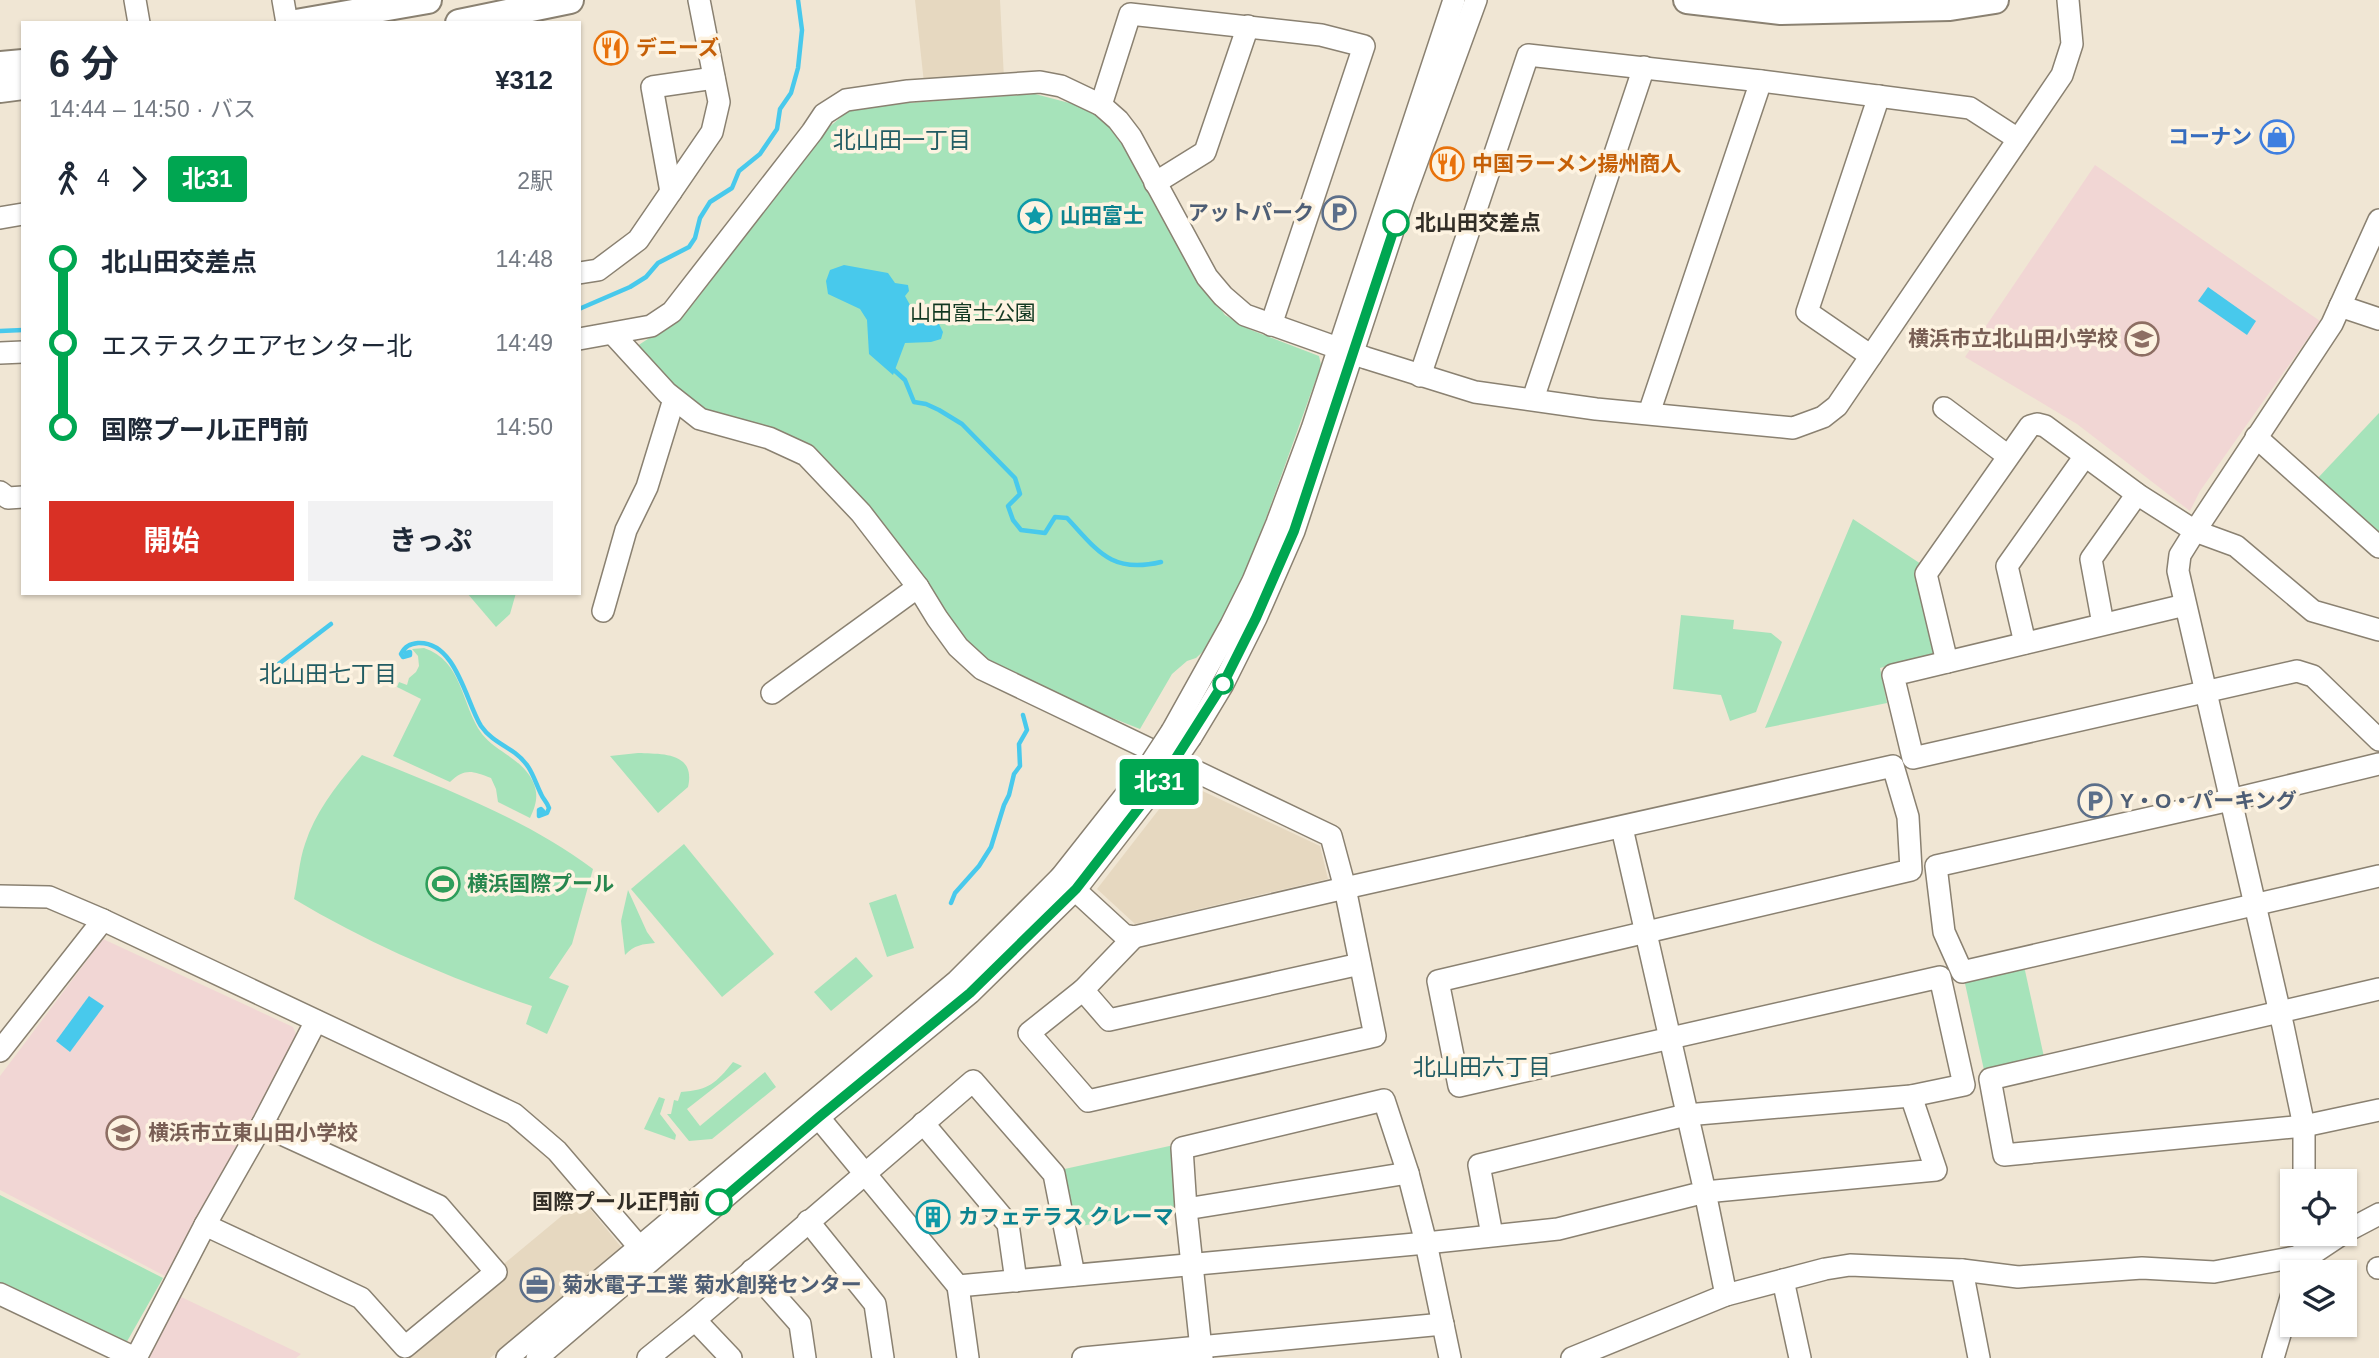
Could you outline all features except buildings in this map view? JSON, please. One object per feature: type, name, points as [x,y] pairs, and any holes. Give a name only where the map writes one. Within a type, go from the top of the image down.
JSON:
[{"type":"main road","points":[[307,21],[428,0]]},
{"type":"main road","points":[[469,21],[570,0]]},
{"type":"main road","points":[[1687,0],[1781,11],[1950,7],[1995,0]]},
{"type":"main road","points":[[0,65],[21,63]]},
{"type":"main road","points":[[0,89],[21,86]]},
{"type":"street","points":[[135,0],[139,21]]},
{"type":"street","points":[[283,0],[287,21]]},
{"type":"street","points":[[581,273],[598,270],[638,240],[712,132],[719,102],[699,0]]},
{"type":"street","points":[[507,1358],[645,1254],[814,1111],[970,993],[1069,883],[1223,684],[1256,618],[1294,531],[1346,351],[1454,0]]},
{"type":"street","points":[[1346,351],[1476,0]]},
{"type":"street","points":[[581,339],[651,326],[672,312],[824,114],[846,100],[908,91],[1040,82],[1062,86],[1101,105],[1118,121],[1130,137],[1207,277],[1223,296],[1245,315],[1420,376],[1475,392],[1597,409],[1793,428],[1823,417],[1836,406],[2062,75],[2072,44],[2070,7]]},
{"type":"street","points":[[1101,105],[1130,14],[1321,34],[1364,46],[1270,325]]},
{"type":"street","points":[[1155,183],[1205,152],[1248,26]]},
{"type":"street","points":[[1420,376],[1528,55],[1970,108],[2018,139]]},
{"type":"street","points":[[1533,399],[1644,67]]},
{"type":"street","points":[[671,192],[652,87],[714,78]]},
{"type":"street","points":[[1649,413],[1761,81]]},
{"type":"street","points":[[1871,356],[1807,312],[1879,96]]},
{"type":"street","points":[[0,218],[21,214]]},
{"type":"street","points":[[2304,1169],[2304,1126],[2280,1012],[2178,571],[2180,555],[2332,324],[2379,220]]},
{"type":"street","points":[[2340,306],[2379,319]]},
{"type":"street","points":[[612,334],[674,399],[700,419],[769,438],[806,455],[861,513],[918,587],[958,647],[982,668],[1331,836],[1345,888],[1375,1037],[1088,1101],[1029,1033],[1083,990],[1133,937]]},
{"type":"street","points":[[0,353],[21,352]]},
{"type":"street","points":[[603,611],[626,530],[646,487],[674,399]]},
{"type":"street","points":[[1944,408],[2008,456]]},
{"type":"street","points":[[1947,662],[1926,574],[2029,426],[2037,424],[2045,426],[2137,494],[2195,531],[2236,546],[2314,611],[2379,630]]},
{"type":"street","points":[[2256,437],[2379,547]]},
{"type":"street","points":[[2025,643],[2007,566],[2085,456]]},
{"type":"street","points":[[0,492],[8,498],[21,497]]},
{"type":"street","points":[[2103,624],[2091,559],[2137,494]]},
{"type":"street","points":[[772,693],[918,587]]},
{"type":"street","points":[[2185,605],[1893,675],[1913,758],[2297,671],[2313,676],[2379,740]]},
{"type":"street","points":[[2379,764],[1936,866],[1944,932],[1962,972],[2379,876]]},
{"type":"street","points":[[1069,883],[1124,934],[1133,937],[1893,766],[1908,817],[1911,870],[1438,981],[1459,1086],[1940,977],[1964,1085],[1911,1096],[1686,1115],[1479,1165],[1492,1235]]},
{"type":"street","points":[[1622,828],[1726,1295]]},
{"type":"street","points":[[0,896],[49,898],[103,920],[514,1114],[557,1151],[645,1254]]},
{"type":"street","points":[[0,1051],[103,920]]},
{"type":"street","points":[[1083,990],[1109,1020],[1360,964]]},
{"type":"street","points":[[2379,989],[1990,1079],[2004,1155],[2304,1126],[2379,1111]]},
{"type":"street","points":[[0,1294],[135,1358],[316,1021]]},
{"type":"street","points":[[648,1358],[973,1081],[1054,1174],[1073,1275]]},
{"type":"street","points":[[958,1286],[1426,1243],[1558,1228],[1705,1192],[1936,1170],[1911,1096]]},
{"type":"street","points":[[1202,1352],[1182,1148],[1384,1100],[1408,1173],[1426,1243],[1450,1358]]},
{"type":"street","points":[[814,1111],[958,1286],[968,1358]]},
{"type":"street","points":[[923,1123],[1008,1224],[1016,1281]]},
{"type":"street","points":[[205,1224],[361,1297],[405,1347],[496,1272],[439,1206],[262,1125]]},
{"type":"street","points":[[1186,1209],[1408,1173]]},
{"type":"street","points":[[2357,1226],[2379,1214]]},
{"type":"street","points":[[808,1221],[875,1304],[883,1358]]},
{"type":"street","points":[[2306,1260],[2324,1246]]},
{"type":"street","points":[[537,1358],[645,1254]]},
{"type":"street","points":[[1572,1358],[1726,1295],[1850,1265],[1962,1270],[2018,1277],[2142,1268],[2214,1272],[2280,1266]]},
{"type":"street","points":[[752,1270],[800,1324],[805,1358]]},
{"type":"street","points":[[1962,1270],[1979,1358]]},
{"type":"street","points":[[1783,1280],[1800,1358]]},
{"type":"street","points":[[695,1320],[731,1358]]},
{"type":"street","points":[[1083,1358],[1202,1352],[1443,1324]]},
{"type":"street","points":[[2273,1358],[2280,1334]]},
{"type":"shaded area","points":[[915,0],[1000,0],[1004,79],[924,83]]},
{"type":"shaded area","name":"横浜市立北山田小学校","points":[[2095,165],[2320,321],[2200,491],[2190,511],[2077,424],[1965,357]]},
{"type":"shaded area","points":[[1181,781],[1320,846],[1328,879],[1135,924],[1097,889]]},
{"type":"shaded area","name":"横浜市立東山田小学校","points":[[103,939],[293,1027],[298,1039],[165,1276],[0,1190],[0,1076]]},
{"type":"shaded area","name":"菊水電子工業 菊水創発センター","points":[[582,1199],[622,1248],[490,1358],[404,1358],[505,1275],[499,1268]]},
{"type":"shaded area","points":[[179,1296],[301,1354],[296,1358],[147,1358]]},
{"type":"green space","name":"山田富士公園","points":[[1035,94],[1081,106],[1105,122],[1127,151],[1191,269],[1225,315],[1251,330],[1319,356],[1321,365],[1242,585],[1211,644],[1172,674],[1140,729],[1067,700],[985,661],[953,633],[817,457],[707,413],[677,392],[634,348],[677,320],[694,303],[820,135],[848,111],[880,105]]},
{"type":"green space","points":[[2379,413],[2379,535],[2317,479]]},
{"type":"green space","points":[[1853,519],[1921,564],[1915,576],[1934,653],[1880,668],[1887,703],[1765,728]]},
{"type":"green space","points":[[469,595],[515,595],[510,614],[496,627]]},
{"type":"green space","points":[[1681,615],[1734,620],[1733,629],[1771,633],[1782,642],[1756,712],[1730,721],[1721,695],[1673,689]]},
{"type":"green space","points":[[424,648],[437,654],[454,673],[482,734],[529,774],[536,796],[530,818],[498,802],[491,778],[469,772],[460,774],[450,782],[393,756],[421,699],[397,687],[399,682],[407,685],[419,666],[418,656],[412,649]]},
{"type":"green space","points":[[638,753],[675,757],[687,767],[688,787],[658,813],[610,756]]},
{"type":"green space","name":"横浜国際プール","points":[[362,755],[511,819],[593,869],[572,944],[549,978],[569,986],[547,1034],[526,1024],[532,1006],[410,959],[351,931],[294,899],[303,851],[315,820]]},
{"type":"green space","points":[[684,844],[774,954],[722,997],[631,889]]},
{"type":"green space","points":[[628,890],[647,932],[655,943],[639,946],[625,955],[621,921]]},
{"type":"green space","points":[[896,894],[914,948],[887,957],[869,903]]},
{"type":"green space","points":[[856,957],[873,976],[831,1011],[814,992]]},
{"type":"green space","points":[[2024,966],[2044,1057],[1984,1070],[1964,979]]},
{"type":"green space","points":[[733,1062],[742,1066],[687,1109],[700,1126],[765,1072],[776,1087],[712,1139],[689,1141],[667,1114],[671,1114],[674,1100],[678,1101],[681,1092],[711,1084]]},
{"type":"green space","points":[[659,1097],[665,1099],[660,1114],[676,1135],[675,1140],[644,1129]]},
{"type":"green space","points":[[1174,1145],[1180,1209],[1069,1228],[1060,1170]]},
{"type":"green space","points":[[0,1195],[163,1278],[125,1345],[0,1287]]},
{"type":"water","points":[[844,265],[888,273],[895,283],[908,285],[909,291],[905,296],[914,312],[926,323],[933,319],[939,324],[943,332],[941,339],[905,343],[893,375],[869,354],[867,320],[860,309],[828,294],[826,281],[830,270]]},
{"type":"water","points":[[2208,287],[2256,321],[2247,335],[2198,301]]},
{"type":"water","points":[[89,996],[104,1006],[70,1052],[56,1041]]},
{"type":"waterway","points":[[581,308],[630,287],[646,277],[658,263],[689,247],[695,238],[700,218],[710,202],[732,188],[739,171],[760,154],[777,129],[780,109],[791,93],[798,68],[802,30],[798,0]]},
{"type":"waterway","points":[[0,331],[21,330]]},
{"type":"waterway","points":[[894,370],[905,380],[914,402],[926,404],[962,424],[1015,478],[1020,494],[1008,506],[1013,520],[1021,530],[1045,533],[1055,517],[1067,518],[1097,550],[1117,562],[1130,565],[1161,562]]},
{"type":"waterway","points":[[276,666],[331,624]]},
{"type":"waterway","points":[[406,653],[410,652],[410,655],[403,657],[401,654],[406,647],[413,644],[431,645],[451,662],[481,726],[528,767],[549,808],[547,813],[539,816],[541,809],[541,812]]},
{"type":"waterway","points":[[951,903],[955,893],[979,866],[991,847],[1014,774],[1020,766],[1019,744],[1027,730],[1023,715]]},
{"type":"bus line","name":"北31","points":[[719,1202],[989,975],[1076,889],[1169,769],[1223,684],[1256,618],[1294,531],[1396,223]]},
{"type":"place","name":"デニーズ","points":[[611,48]]},
{"type":"place","name":"コーナン","points":[[2277,137]]},
{"type":"place","name":"中国ラーメン揚州商人","points":[[1447,164]]},
{"type":"place","name":"アットパーク","points":[[1339,213]]},
{"type":"place","name":"山田富士","points":[[1035,216]]},
{"type":"place","name":"北山田交差点","points":[[1396,223]]},
{"type":"place","name":"横浜市立北山田小学校","points":[[2142,339]]},
{"type":"place","name":"Y・O・パーキング","points":[[2095,801]]},
{"type":"place","name":"横浜国際プール","points":[[443,884]]},
{"type":"place","name":"横浜市立東山田小学校","points":[[123,1133]]},
{"type":"place","name":"国際プール正門前","points":[[719,1202]]},
{"type":"place","name":"カフェテラス クレーマ","points":[[933,1217]]},
{"type":"place","name":"菊水電子工業 菊水創発センター","points":[[537,1285]]},
{"type":"district","name":"北山田一丁目","points":[[902,140]]},
{"type":"district","name":"北山田七丁目","points":[[328,674]]},
{"type":"district","name":"北山田六丁目","points":[[1482,1067]]}]
